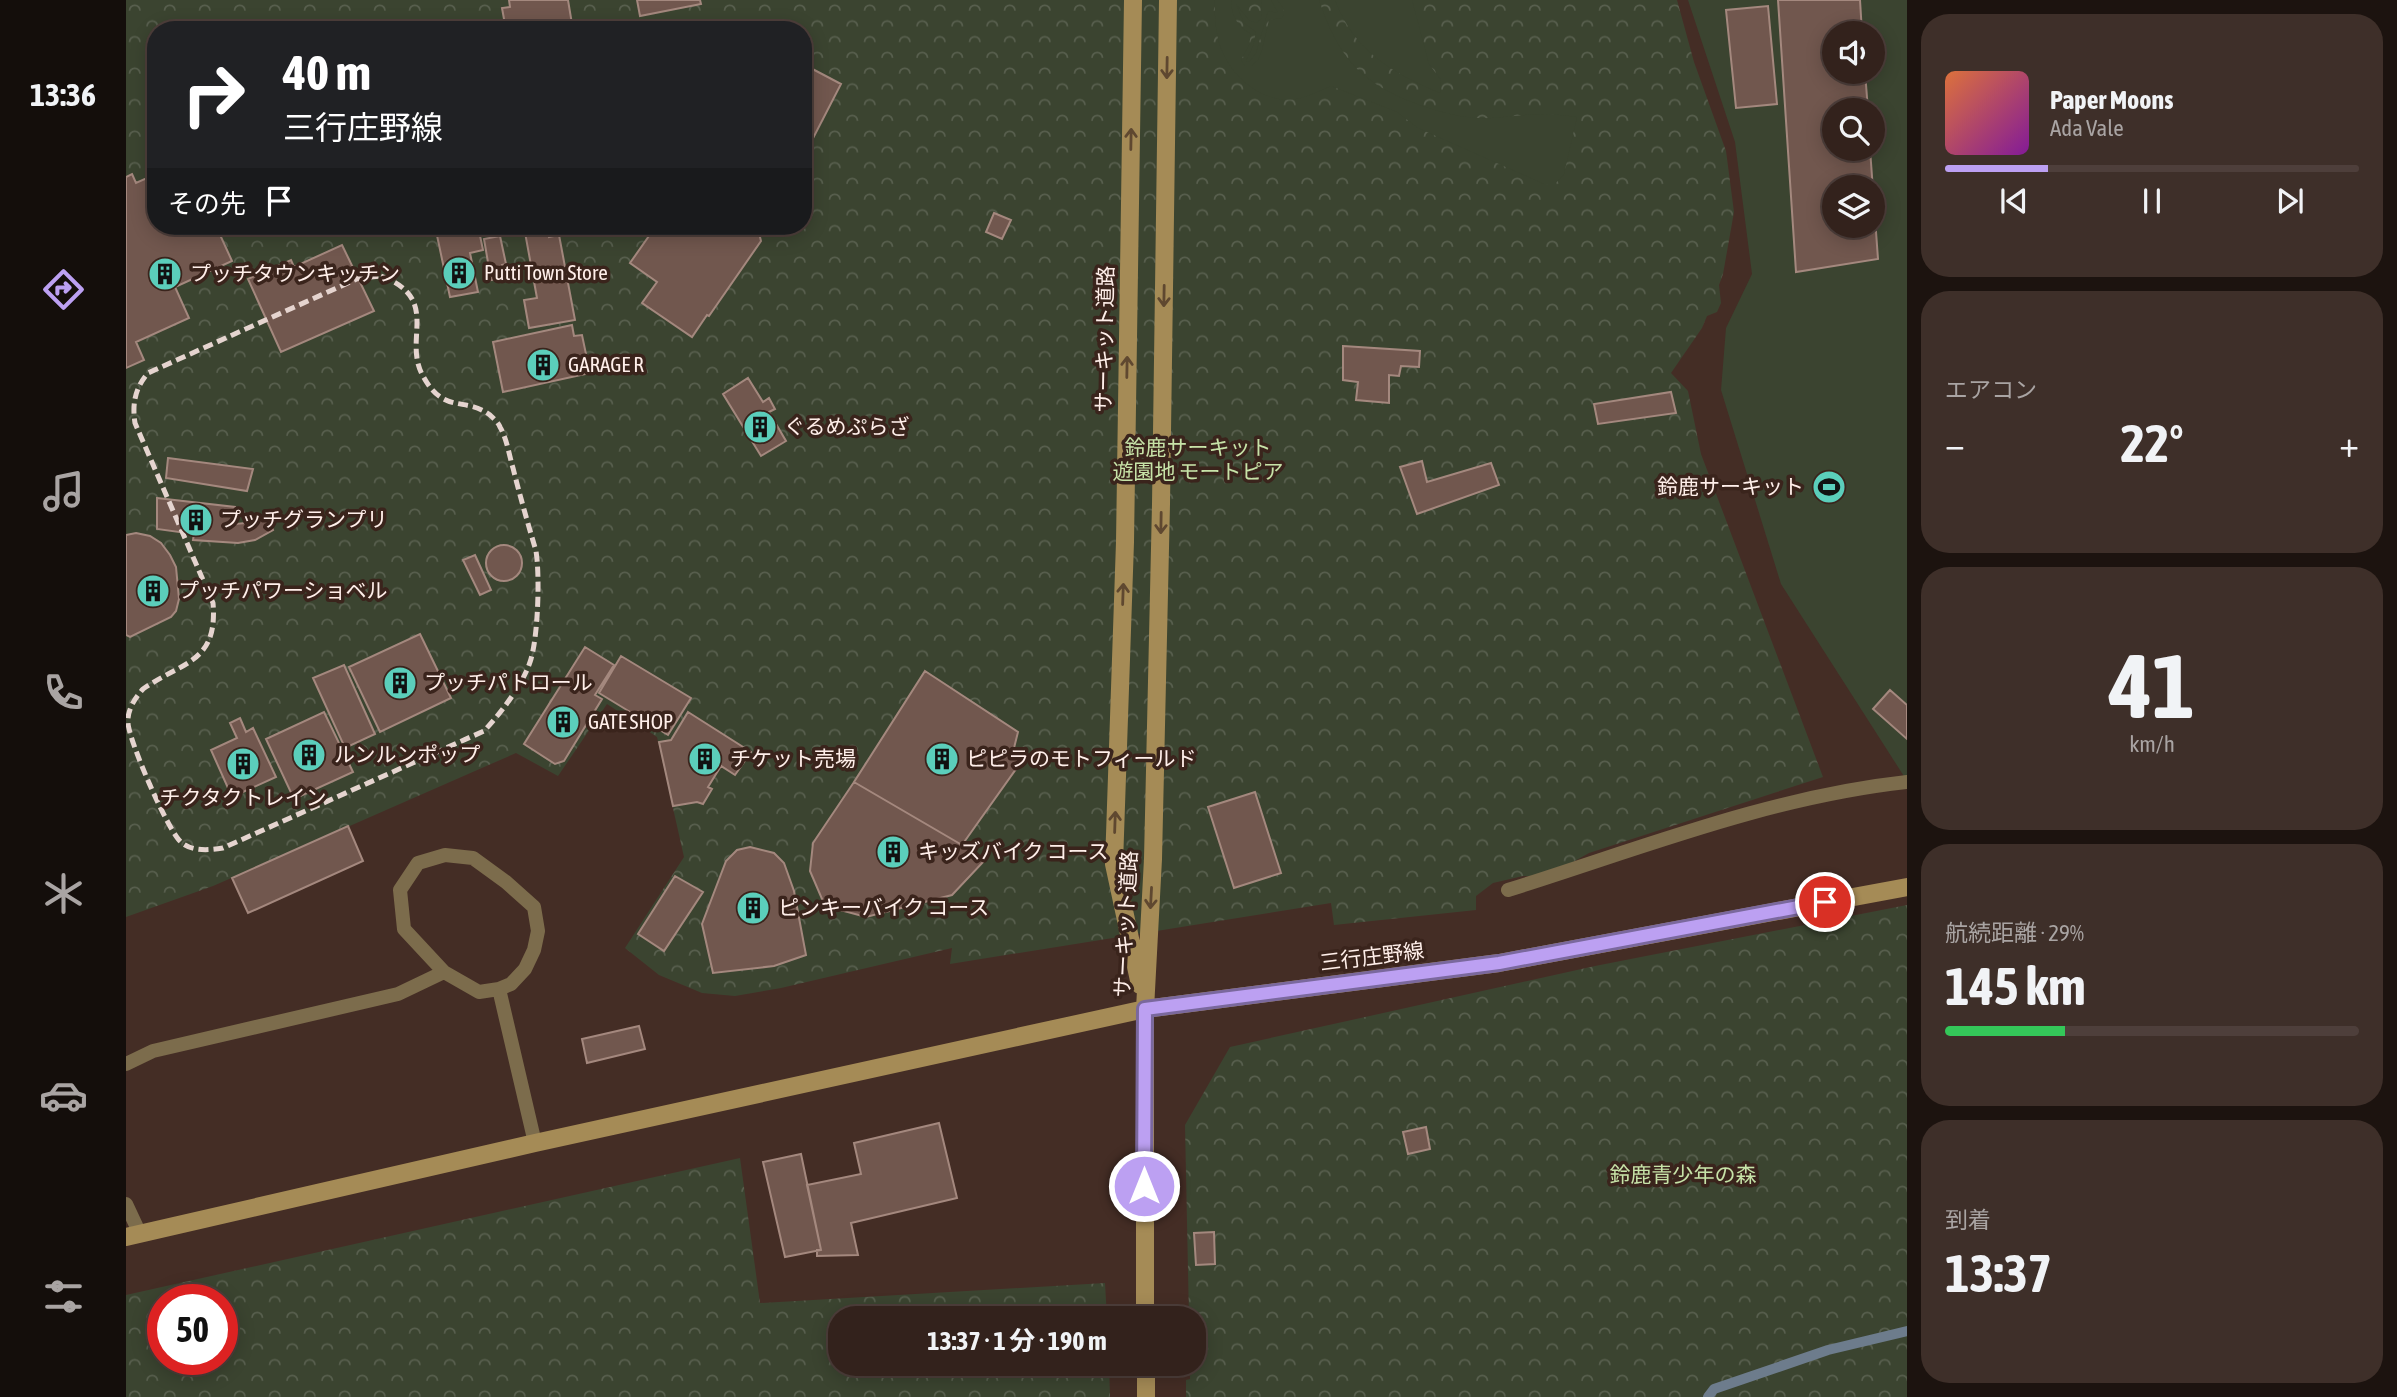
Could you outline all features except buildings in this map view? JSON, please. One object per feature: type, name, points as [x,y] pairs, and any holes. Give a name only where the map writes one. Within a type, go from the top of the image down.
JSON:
[{"type":"street","name":"サーキット道路","points":[[1133,0],[1125,542],[1114,864],[1145,1009]]},
{"type":"street","name":"サーキット道路","points":[[1145,1009],[1153,859],[1168,0]]},
{"type":"street","name":"三行庄野線","points":[[133,1236],[535,1143],[1145,1009],[1499,963],[1907,887]]},
{"type":"street","points":[[1145,1009],[1145,1306]]},
{"type":"street","points":[[1146,1376],[1146,1397]]},
{"type":"lane","points":[[1508,890],[1682,832],[1839,791],[1907,782]]},
{"type":"lane","points":[[445,855],[473,858],[534,907],[538,931],[534,950],[525,969],[511,984],[499,989],[479,992],[444,972],[404,929],[400,890],[418,863],[445,855]]},
{"type":"lane","points":[[126,1064],[153,1051],[398,993],[444,972]]},
{"type":"lane","points":[[499,989],[535,1143]]},
{"type":"lane","points":[[126,1204],[133,1236]]},
{"type":"green space","name":"鈴鹿サーキット 遊園地 モートピア","points":[[126,0],[1677,0],[1694,62],[1726,151],[1734,212],[1719,285],[1721,303],[1717,312],[1707,316],[1702,328],[1671,373],[1688,391],[1701,454],[1823,777],[1589,853],[1548,876],[1523,876],[1493,883],[1476,896],[1476,910],[1334,925],[1331,903],[950,964],[952,948],[781,988],[735,996],[702,993],[659,975],[625,948],[684,857],[657,737],[607,704],[558,776],[516,753],[213,886],[126,917]]},
{"type":"green space","points":[[1215,0],[1232,0],[1232,11],[1236,20],[1251,34],[1241,60],[1245,66],[1251,66],[1258,60],[1269,20],[1282,18],[1283,8],[1277,0],[1319,0],[1334,36],[1352,64],[1394,94],[1435,110],[1467,117],[1545,114],[1577,117],[1564,174],[1555,184],[1544,184],[1418,128],[1397,112],[1331,86],[1289,100],[1265,95],[1236,73],[1223,53],[1216,27]]},
{"type":"green space","points":[[1261,0],[1271,0],[1278,13],[1268,11],[1256,53],[1249,62],[1246,61],[1256,32],[1244,23],[1236,4],[1249,20],[1256,23],[1262,18]]},
{"type":"green space","points":[[1335,0],[1412,0],[1429,64],[1441,80],[1440,93],[1391,68],[1364,47],[1343,18]]},
{"type":"green space","name":"鈴鹿サーキット","points":[[1688,0],[1907,0],[1907,781],[1781,584],[1721,390],[1726,328],[1752,274],[1735,142]]},
{"type":"green space","name":"鈴鹿青少年の森","points":[[1907,905],[1907,1397],[1186,1397],[1186,1380],[1190,1379],[1190,1376],[1206,1376],[1206,1306],[1189,1306],[1185,1125],[1230,1047],[1595,966]]},
{"type":"green space","points":[[740,1158],[760,1303],[1105,1283],[1106,1306],[828,1306],[828,1376],[1109,1376],[1110,1397],[126,1397],[126,1295],[147,1290],[147,1375],[238,1375],[238,1284],[175,1284]]},
{"type":"waterway","points":[[1708,1397],[1714,1389],[1828,1350],[1907,1331]]},
{"type":"railway","points":[[381,276],[399,285],[410,296],[416,308],[418,362],[431,388],[447,400],[481,409],[490,415],[498,423],[504,437],[536,551],[538,605],[531,659],[511,697],[484,731],[223,848],[196,849],[185,845],[175,834],[142,766],[128,723],[129,713],[137,696],[143,689],[195,658],[210,638],[213,623],[213,603],[135,423],[134,403],[137,390],[148,373],[359,278],[381,276]]},
{"type":"place","name":"Putti Town Store","points":[[459,273]]},
{"type":"place","name":"プッチタウンキッチン","points":[[165,274]]},
{"type":"place","name":"GARAGE R","points":[[543,365]]},
{"type":"place","name":"ぐるめぷらざ","points":[[760,427]]},
{"type":"place","name":"鈴鹿サーキット","points":[[1829,487]]},
{"type":"place","name":"プッチグランプリ","points":[[196,520]]},
{"type":"place","name":"プッチパワーショベル","points":[[153,591]]},
{"type":"place","name":"プッチパトロール","points":[[400,683]]},
{"type":"place","name":"GATE SHOP","points":[[563,722]]},
{"type":"place","name":"ルンルンポップ","points":[[309,755]]},
{"type":"place","name":"チケット売場","points":[[705,759]]},
{"type":"place","name":"ピピラのモトフィールド","points":[[942,759]]},
{"type":"place","name":"チクタクトレイン","points":[[243,764]]},
{"type":"place","name":"キッズバイク コース","points":[[893,852]]},
{"type":"place","name":"ピンキーバイク コース","points":[[753,908]]},
{"type":"route","points":[[1144,1186],[1145,1009],[1499,963],[1825,902]]}]
